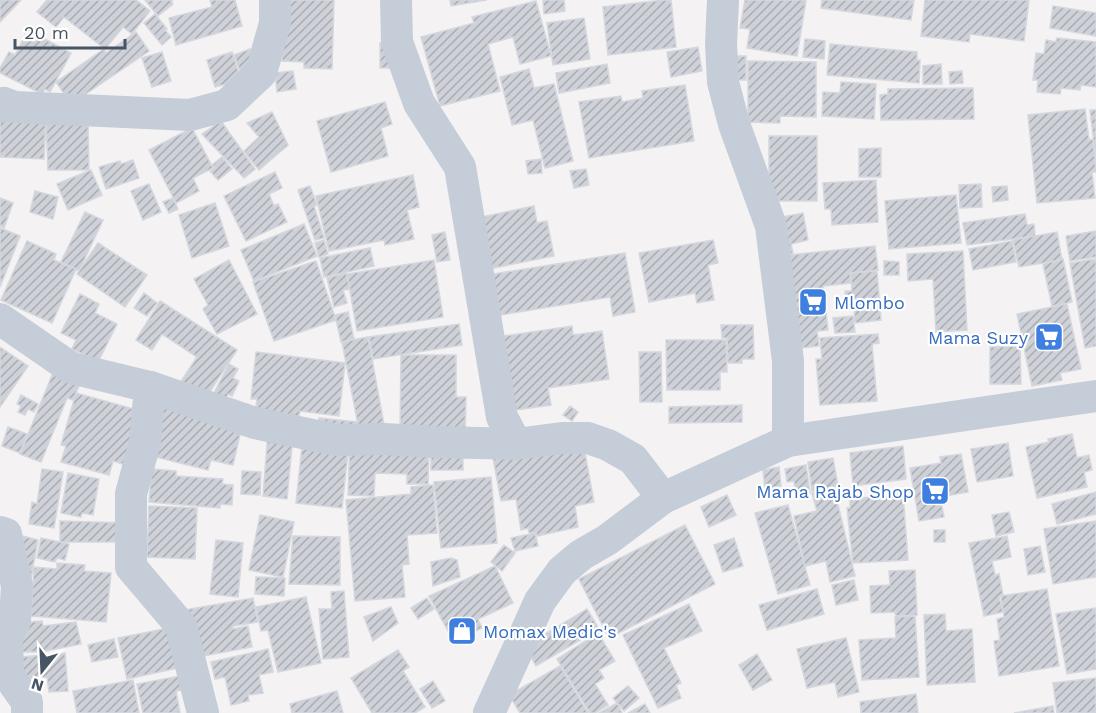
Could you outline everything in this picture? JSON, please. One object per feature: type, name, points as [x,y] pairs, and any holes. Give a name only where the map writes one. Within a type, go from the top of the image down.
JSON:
[{"type":"street","points":[[0,107],[4,103],[15,107],[190,115],[227,105],[261,73],[275,23],[274,0]]},
{"type":"street","points":[[396,0],[397,42],[419,103],[460,167],[502,417],[516,444]]},
{"type":"street","points":[[723,0],[721,44],[723,82],[734,124],[771,226],[788,361],[788,441]]},
{"type":"street","points":[[0,319],[71,368],[150,387],[255,423],[336,440],[384,439],[516,444],[562,438],[588,438],[608,445],[633,459],[663,498]]},
{"type":"street","points":[[150,387],[145,442],[131,494],[131,567],[181,626],[203,713]]},
{"type":"street","points":[[489,713],[540,601],[562,571],[581,555],[607,540],[663,498],[788,441],[1096,396]]},
{"type":"street","points":[[0,532],[6,534],[17,586],[15,621],[8,634],[8,675],[18,705]]},
{"type":"building","points":[[0,0],[21,0],[0,22]]},
{"type":"building","points":[[47,0],[136,0],[150,11],[132,34],[123,27],[105,49],[64,17],[56,27],[37,12]]},
{"type":"building","points":[[145,0],[173,0],[171,1],[173,4],[158,16]]},
{"type":"building","points":[[210,0],[235,0],[242,26],[176,45],[169,18],[212,7]]},
{"type":"building","points":[[284,0],[334,0],[332,69],[304,68],[304,62],[282,61]]},
{"type":"building","points":[[450,0],[487,0],[451,6]]},
{"type":"building","points":[[543,0],[564,0],[565,11],[544,14]]},
{"type":"building","points":[[671,0],[676,47],[608,55],[603,7]]},
{"type":"building","points":[[745,0],[806,0],[797,56],[747,48],[750,29],[740,28]]},
{"type":"building","points":[[822,0],[914,0],[911,20],[821,8]]},
{"type":"building","points":[[925,0],[1029,0],[1024,41],[970,34],[969,42],[921,36]]},
{"type":"building","points":[[536,1],[551,56],[520,64],[513,37],[488,44],[500,91],[440,106],[421,37],[474,23],[472,17]]},
{"type":"building","points":[[1053,6],[1096,13],[1096,36],[1050,28]]},
{"type":"building","points":[[155,14],[171,37],[162,45],[144,23]]},
{"type":"building","points":[[584,18],[590,59],[553,65],[547,23]]},
{"type":"building","points":[[28,30],[71,53],[50,92],[45,89],[42,94],[0,73],[0,68],[9,52],[15,55]]},
{"type":"building","points":[[136,32],[149,51],[71,104],[56,82],[104,49],[106,53]]},
{"type":"building","points":[[1057,38],[1096,42],[1096,87],[1081,85],[1080,90],[1061,88],[1060,94],[1037,92],[1038,80],[1033,80],[1036,53],[1044,54],[1046,40],[1056,42]]},
{"type":"building","points":[[805,39],[825,41],[824,59],[803,57]]},
{"type":"building","points":[[393,42],[394,68],[380,68],[380,43]]},
{"type":"building","points":[[830,44],[917,52],[917,60],[920,60],[919,83],[827,75]]},
{"type":"building","points":[[698,47],[702,71],[671,77],[667,52]]},
{"type":"building","points":[[250,49],[259,73],[243,79],[234,55]]},
{"type":"building","points":[[162,52],[171,81],[152,87],[142,58]]},
{"type":"building","points":[[232,52],[241,80],[215,87],[207,60]]},
{"type":"building","points":[[732,56],[746,56],[746,80],[735,80]]},
{"type":"building","points":[[748,61],[816,62],[816,117],[780,116],[780,123],[748,122]]},
{"type":"building","points":[[607,64],[610,83],[559,93],[556,73]]},
{"type":"building","points":[[941,64],[942,84],[923,84],[923,66]]},
{"type":"building","points":[[529,69],[534,88],[554,84],[573,161],[545,168],[533,120],[512,125],[500,77]]},
{"type":"building","points":[[293,71],[296,89],[277,92],[275,73]]},
{"type":"building","points":[[962,71],[963,83],[950,84],[949,72]]},
{"type":"building","points":[[841,82],[876,84],[874,119],[822,116],[823,92],[840,93]]},
{"type":"building","points":[[685,85],[694,141],[589,158],[579,102],[621,96],[622,102],[643,98],[642,91]]},
{"type":"building","points":[[973,88],[974,119],[881,120],[880,95],[888,94],[888,89]]},
{"type":"building","points":[[385,102],[392,124],[381,128],[388,156],[331,172],[317,121]]},
{"type":"building","points":[[1085,109],[1089,140],[1093,139],[1096,172],[1092,172],[1095,198],[1037,203],[1028,115]]},
{"type":"building","points":[[1090,110],[1096,110],[1096,161]]},
{"type":"building","points":[[0,112],[46,115],[44,159],[0,157]]},
{"type":"building","points":[[272,112],[288,145],[259,170],[244,151],[259,137],[247,123]]},
{"type":"building","points":[[46,121],[88,121],[89,170],[48,170]]},
{"type":"building","points":[[221,121],[255,169],[244,178],[202,134]]},
{"type":"building","points":[[192,128],[213,168],[193,178],[199,191],[176,203],[149,150]]},
{"type":"building","points":[[769,136],[817,136],[817,201],[769,201]]},
{"type":"building","points":[[881,148],[881,177],[859,177],[859,149]]},
{"type":"building","points":[[222,157],[232,169],[218,180],[210,171],[215,168],[212,165]]},
{"type":"building","points":[[541,159],[542,173],[528,174],[526,161]]},
{"type":"building","points":[[133,160],[139,178],[106,189],[99,167]]},
{"type":"building","points":[[586,169],[589,185],[574,188],[570,171]]},
{"type":"building","points":[[91,170],[102,195],[68,210],[57,184]]},
{"type":"building","points":[[275,172],[282,188],[269,194],[274,206],[278,204],[287,222],[246,241],[224,196]]},
{"type":"building","points":[[413,175],[419,207],[407,210],[414,239],[385,245],[384,240],[329,251],[316,196]]},
{"type":"building","points":[[876,180],[878,222],[832,225],[831,209],[825,209],[823,183]]},
{"type":"building","points":[[149,184],[161,212],[143,220],[131,191]]},
{"type":"building","points":[[981,184],[982,207],[960,208],[959,185]]},
{"type":"building","points":[[310,186],[317,205],[314,206],[324,238],[315,240],[298,190]]},
{"type":"building","points":[[1007,186],[1008,200],[993,202],[992,187]]},
{"type":"building","points":[[35,191],[58,197],[53,219],[30,212]]},
{"type":"building","points":[[956,195],[961,243],[889,249],[885,201]]},
{"type":"building","points":[[0,198],[13,203],[4,228],[0,226]]},
{"type":"building","points":[[173,198],[178,209],[169,213],[163,202]]},
{"type":"building","points":[[215,203],[229,246],[192,258],[179,215]]},
{"type":"building","points":[[534,206],[537,223],[547,221],[554,256],[488,269],[477,218]]},
{"type":"building","points":[[85,212],[103,220],[79,271],[61,262]]},
{"type":"building","points":[[803,213],[808,240],[791,244],[793,253],[780,256],[776,218]]},
{"type":"building","points":[[1025,214],[1027,225],[1034,224],[1035,236],[967,245],[963,223]]},
{"type":"building","points":[[304,224],[317,256],[254,281],[241,250]]},
{"type":"building","points":[[0,228],[20,236],[0,287]]},
{"type":"building","points":[[1096,231],[1096,257],[1070,261],[1066,236]]},
{"type":"building","points":[[445,232],[450,260],[437,262],[432,235]]},
{"type":"building","points":[[1057,232],[1062,260],[1019,267],[1013,240]]},
{"type":"building","points":[[324,240],[328,254],[319,257],[315,243]]},
{"type":"building","points":[[713,240],[718,263],[708,265],[714,300],[697,303],[695,293],[649,302],[639,253]]},
{"type":"building","points":[[27,241],[56,254],[54,260],[76,269],[52,323],[1,300]]},
{"type":"building","points":[[1012,241],[1016,262],[973,270],[969,249]]},
{"type":"building","points":[[98,243],[147,275],[125,307],[77,274]]},
{"type":"building","points":[[875,246],[878,270],[850,273],[851,283],[823,286],[828,330],[817,331],[819,346],[792,349],[790,255]]},
{"type":"building","points":[[370,248],[374,266],[324,277],[320,258]]},
{"type":"building","points":[[963,251],[967,330],[936,332],[933,279],[908,281],[907,254]]},
{"type":"building","points":[[625,253],[635,312],[613,316],[610,297],[488,317],[481,276]]},
{"type":"building","points":[[1063,259],[1072,302],[1052,306],[1043,264]]},
{"type":"building","points":[[1096,259],[1096,346],[1085,348],[1070,263]]},
{"type":"building","points":[[229,260],[257,314],[217,334],[203,309],[208,305],[194,279]]},
{"type":"building","points":[[434,260],[443,317],[357,331],[347,274]]},
{"type":"building","points":[[316,261],[336,320],[274,341],[253,282]]},
{"type":"building","points":[[884,261],[899,262],[899,275],[884,275]]},
{"type":"building","points":[[877,271],[881,320],[855,323],[854,307],[846,308],[845,291],[852,291],[851,273]]},
{"type":"building","points":[[346,273],[350,289],[343,290],[347,303],[334,307],[327,278]]},
{"type":"building","points":[[144,293],[157,303],[147,316],[134,308]]},
{"type":"building","points":[[80,294],[99,304],[95,313],[117,324],[98,362],[72,349],[76,340],[61,333]]},
{"type":"building","points":[[160,301],[237,350],[205,399],[180,383],[197,357],[162,334],[152,350],[136,340]]},
{"type":"building","points":[[1067,304],[1081,369],[1060,373],[1062,380],[1032,386],[1017,314]]},
{"type":"building","points":[[348,312],[354,339],[341,342],[335,315]]},
{"type":"building","points":[[853,316],[855,332],[835,333],[833,318]]},
{"type":"building","points":[[459,324],[462,345],[373,359],[369,337]]},
{"type":"building","points":[[721,325],[753,325],[754,359],[742,359],[742,363],[728,363],[727,338],[722,338]]},
{"type":"building","points":[[572,326],[573,335],[602,331],[609,379],[548,388],[551,405],[508,411],[497,337]]},
{"type":"building","points":[[878,334],[879,343],[872,344],[877,401],[820,405],[816,359],[822,359],[820,338]]},
{"type":"building","points":[[368,337],[385,430],[360,435],[342,342]]},
{"type":"building","points":[[666,340],[726,340],[727,372],[720,372],[720,390],[667,390]]},
{"type":"building","points":[[1020,346],[1021,384],[990,384],[990,347]]},
{"type":"building","points":[[0,347],[28,366],[0,407]]},
{"type":"building","points":[[256,352],[345,363],[339,416],[300,411],[298,421],[255,415],[257,399],[251,399]]},
{"type":"building","points":[[639,352],[661,352],[662,402],[640,402]]},
{"type":"building","points":[[401,355],[456,355],[456,397],[466,397],[465,432],[400,431]]},
{"type":"building","points":[[229,364],[238,369],[233,378],[239,381],[232,396],[228,394],[222,407],[210,401]]},
{"type":"building","points":[[55,368],[82,379],[73,400],[67,398],[41,462],[20,454]]},
{"type":"building","points":[[76,393],[141,411],[126,465],[113,461],[109,475],[61,462],[66,446],[61,445]]},
{"type":"building","points":[[21,395],[38,404],[34,412],[28,409],[25,415],[18,412],[21,406],[17,404]]},
{"type":"building","points":[[742,405],[742,422],[669,423],[669,407]]},
{"type":"building","points":[[161,406],[242,426],[233,465],[211,460],[208,470],[148,455]]},
{"type":"building","points":[[570,406],[578,412],[572,421],[563,415]]},
{"type":"building","points":[[319,418],[357,422],[355,436],[318,432]]},
{"type":"building","points":[[8,427],[27,434],[20,453],[2,446]]},
{"type":"building","points":[[268,432],[293,435],[287,499],[263,496]]},
{"type":"building","points":[[1072,434],[1077,458],[1089,455],[1092,470],[1084,472],[1087,487],[1037,498],[1026,447]]},
{"type":"building","points":[[303,437],[349,442],[342,508],[296,503]]},
{"type":"building","points":[[350,442],[429,444],[428,484],[407,484],[407,474],[375,473],[374,496],[348,495]]},
{"type":"building","points":[[583,442],[594,502],[575,506],[578,527],[537,536],[536,532],[529,533],[528,528],[521,530],[516,499],[501,501],[493,458]]},
{"type":"building","points":[[1008,443],[1013,476],[977,482],[971,449]]},
{"type":"building","points":[[903,446],[906,479],[853,486],[850,453]]},
{"type":"building","points":[[431,449],[463,452],[463,470],[431,470]]},
{"type":"building","points":[[961,454],[968,492],[940,497],[944,517],[919,521],[910,468],[941,463],[940,457]]},
{"type":"building","points":[[833,458],[838,486],[812,491],[808,462]]},
{"type":"building","points":[[806,465],[810,493],[796,495],[794,481],[787,482],[785,469]]},
{"type":"building","points":[[779,467],[781,486],[765,489],[763,470]]},
{"type":"building","points":[[42,469],[63,472],[54,528],[29,524],[32,502],[37,504]]},
{"type":"building","points":[[152,469],[176,471],[176,476],[223,479],[222,484],[233,485],[232,505],[220,504],[220,508],[149,502]]},
{"type":"building","points":[[242,471],[261,472],[260,495],[241,494]]},
{"type":"building","points":[[68,473],[99,479],[93,515],[82,513],[81,517],[61,513]]},
{"type":"building","points":[[491,477],[497,543],[441,548],[434,482]]},
{"type":"building","points":[[433,485],[437,533],[407,535],[409,564],[402,565],[405,597],[355,601],[346,500],[411,494],[411,487]]},
{"type":"building","points":[[834,488],[855,576],[830,582],[826,561],[805,566],[794,516],[817,511],[812,493]]},
{"type":"building","points":[[1096,492],[1096,514],[1057,524],[1052,504]]},
{"type":"building","points":[[903,494],[908,560],[853,563],[847,508],[850,508],[850,499]]},
{"type":"building","points":[[727,495],[736,515],[709,527],[701,507]]},
{"type":"building","points":[[788,505],[810,585],[778,594],[755,513]]},
{"type":"building","points":[[149,506],[197,508],[195,559],[147,557]]},
{"type":"building","points":[[1009,512],[1014,532],[996,536],[992,515]]},
{"type":"building","points":[[260,515],[294,522],[283,577],[249,570]]},
{"type":"building","points":[[60,521],[127,523],[127,542],[60,542]]},
{"type":"building","points":[[1096,521],[1096,577],[1053,584],[1044,529]]},
{"type":"building","points":[[685,525],[715,584],[609,638],[579,579]]},
{"type":"building","points":[[934,530],[945,530],[945,542],[934,542]]},
{"type":"building","points":[[535,533],[538,546],[515,551],[511,538]]},
{"type":"building","points":[[23,536],[38,540],[31,578],[16,571]]},
{"type":"building","points":[[293,536],[340,537],[340,585],[289,584]]},
{"type":"building","points":[[1007,536],[1011,557],[992,561],[995,575],[999,574],[1003,595],[999,596],[1003,612],[984,616],[969,543]]},
{"type":"building","points":[[41,538],[69,544],[65,560],[57,558],[55,562],[37,558]]},
{"type":"building","points":[[734,538],[743,566],[723,572],[714,545]]},
{"type":"building","points":[[216,540],[243,543],[238,597],[210,594]]},
{"type":"building","points":[[504,545],[515,553],[502,571],[491,562]]},
{"type":"building","points":[[1040,546],[1045,572],[1028,575],[1024,549]]},
{"type":"building","points":[[451,558],[457,560],[460,577],[433,586],[431,562]]},
{"type":"building","points":[[57,563],[85,565],[84,571],[111,573],[106,622],[31,616],[34,567],[57,569]]},
{"type":"building","points":[[495,566],[513,603],[478,619],[482,628],[454,642],[429,596]]},
{"type":"building","points":[[915,570],[917,615],[896,616],[895,612],[871,613],[870,586],[890,585],[889,571]]},
{"type":"building","points":[[256,577],[285,578],[284,596],[255,594]]},
{"type":"building","points":[[854,580],[858,600],[836,605],[832,585]]},
{"type":"building","points":[[817,589],[824,614],[767,630],[759,605]]},
{"type":"building","points":[[1047,589],[1059,666],[999,676],[994,641],[1000,640],[997,619],[1004,617],[1001,596]]},
{"type":"building","points":[[344,591],[349,657],[323,659],[319,609],[332,609],[331,592]]},
{"type":"building","points":[[306,597],[321,663],[278,672],[268,630],[261,631],[256,607]]},
{"type":"building","points":[[253,598],[258,622],[233,626],[233,629],[248,626],[252,647],[193,658],[184,610]]},
{"type":"building","points":[[427,598],[434,609],[418,619],[411,608]]},
{"type":"building","points":[[689,604],[702,631],[664,648],[681,683],[676,685],[681,698],[658,708],[623,635]]},
{"type":"building","points":[[391,607],[398,623],[373,641],[364,617]]},
{"type":"building","points":[[1096,608],[1096,669],[1067,674],[1056,614]]},
{"type":"building","points":[[587,609],[599,629],[536,666],[525,646]]},
{"type":"building","points":[[945,614],[946,631],[972,629],[975,682],[927,685],[924,615]]},
{"type":"building","points":[[915,616],[919,677],[862,680],[859,640],[896,638],[895,617]]},
{"type":"building","points":[[42,621],[43,626],[76,622],[81,644],[41,652],[22,652],[18,623]]},
{"type":"building","points":[[169,628],[178,668],[127,679],[118,638]]},
{"type":"building","points":[[598,633],[615,661],[599,670],[604,678],[595,684],[608,705],[595,713],[590,713],[557,659]]},
{"type":"building","points":[[846,638],[859,692],[838,697],[835,682],[807,688],[797,649]]},
{"type":"building","points":[[114,639],[118,657],[92,662],[88,645]]},
{"type":"building","points":[[268,649],[273,672],[259,675],[263,693],[248,695],[249,701],[231,705],[225,677],[215,679],[211,662]]},
{"type":"building","points":[[398,650],[409,667],[403,671],[425,707],[415,713],[372,713],[351,678]]},
{"type":"building","points":[[65,653],[68,691],[49,692],[47,677],[13,680],[11,658]]},
{"type":"building","points":[[757,654],[772,680],[753,690],[739,665]]},
{"type":"building","points":[[560,666],[588,713],[520,713],[509,695]]},
{"type":"building","points":[[185,675],[188,689],[176,691],[180,713],[143,713],[137,684]]},
{"type":"building","points":[[1096,678],[1096,713],[1057,713],[1053,683]]},
{"type":"building","points":[[133,680],[139,713],[77,713],[73,691]]},
{"type":"building","points":[[433,681],[445,701],[432,708],[420,689]]},
{"type":"building","points":[[628,686],[639,698],[624,711],[613,698]]},
{"type":"building","points":[[337,691],[343,713],[292,713],[290,704]]},
{"type":"building","points":[[916,694],[918,713],[861,713],[860,702]]},
{"type":"building","points":[[617,703],[622,713],[599,713]]},
{"type":"building","points":[[645,704],[650,713],[628,713]]},
{"type":"building","points":[[1053,706],[1054,713],[1014,713]]},
{"type":"place","name":"Mlombo","points":[[813,302]]},
{"type":"place","name":"Mama Suzy","points":[[1049,337]]},
{"type":"place","name":"Mama Rajab Shop","points":[[935,491]]},
{"type":"place","name":"Momax Medic's","points":[[462,631]]}]
